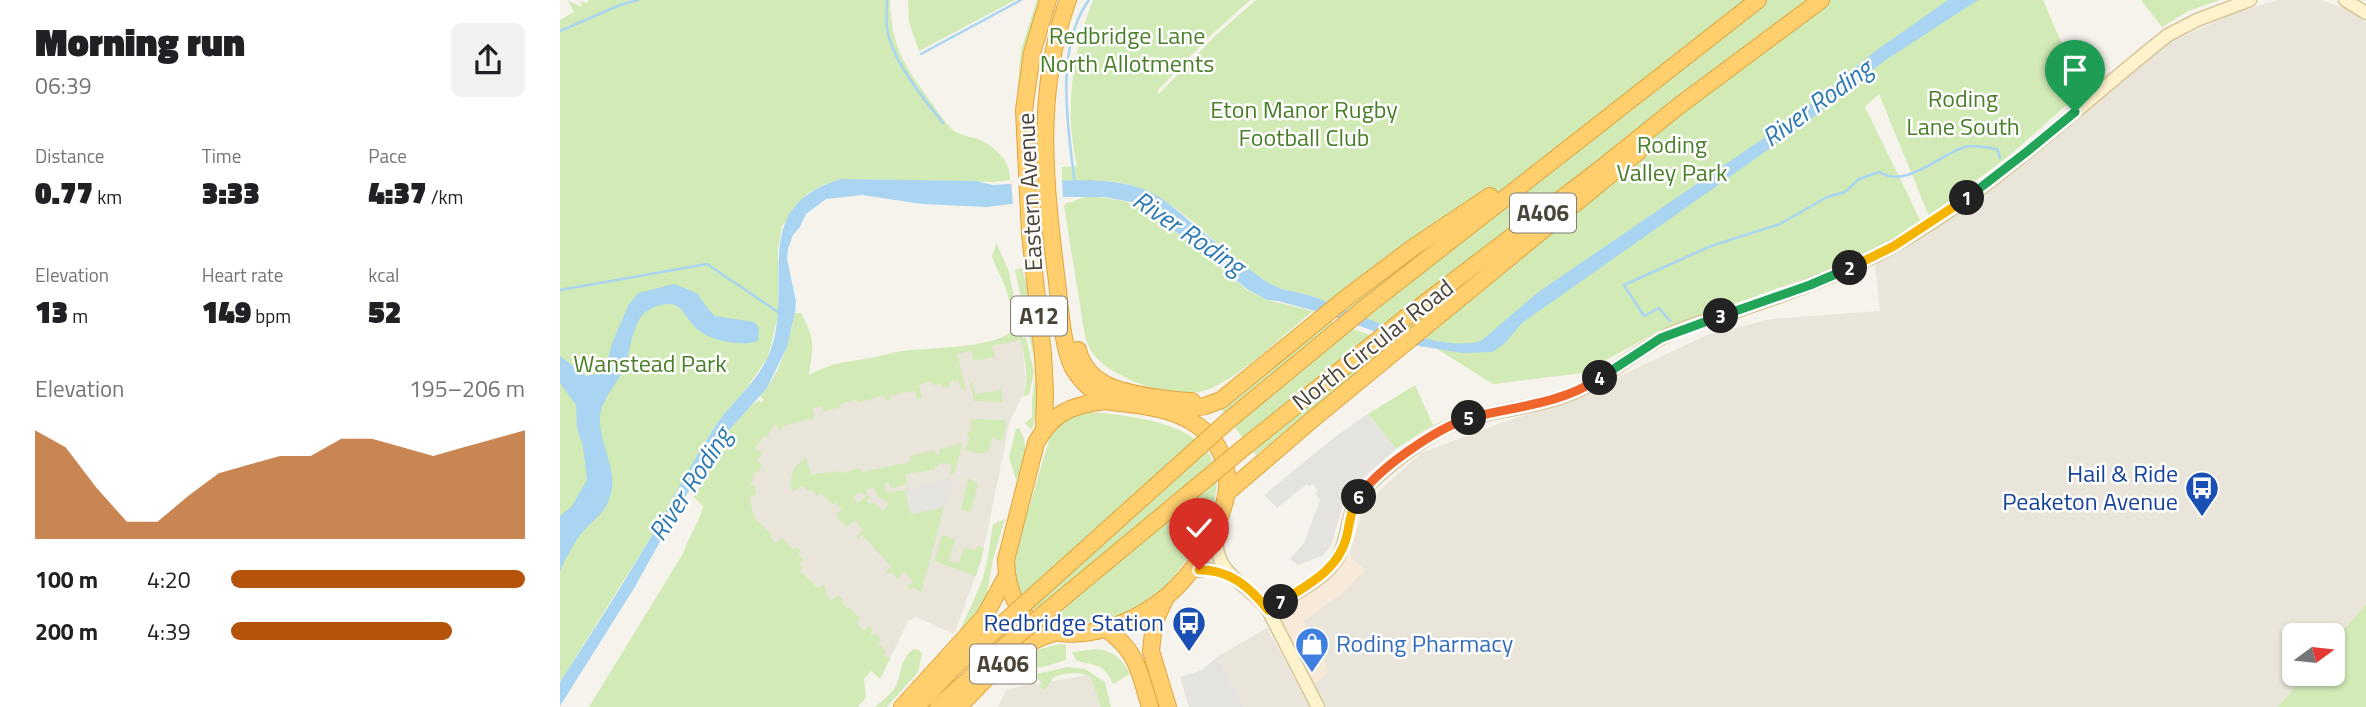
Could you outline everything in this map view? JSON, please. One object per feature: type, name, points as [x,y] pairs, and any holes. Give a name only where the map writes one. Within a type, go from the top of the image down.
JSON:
[{"type":"highway","name":"Eastern Avenue","points":[[1044,429],[1043,354],[1030,234],[1024,110],[1027,78],[1048,0]]},
{"type":"highway","name":"Eastern Avenue","points":[[1068,0],[1048,73],[1044,114],[1050,229],[1071,364],[1081,381],[1105,401]]},
{"type":"highway","name":"North Circular Road","points":[[916,707],[953,668],[1229,420],[1343,325],[1758,0]]},
{"type":"highway","name":"North Circular Road","points":[[938,707],[1012,640],[1380,338],[1680,105],[1821,0]]},
{"type":"highway","name":"A406","points":[[1229,491],[1657,137],[1680,105]]},
{"type":"highway","name":"A406","points":[[1171,412],[1206,406],[1222,400],[1322,317],[1411,249],[1576,141]]},
{"type":"highway","name":"A406","points":[[1050,229],[1063,258],[1080,357],[1091,375],[1101,383],[1113,389],[1139,395],[1196,401],[1223,393],[1261,367]]},
{"type":"highway","name":"A12","points":[[1105,401],[1171,412],[1204,429],[1219,446],[1227,470],[1229,491],[1216,532],[1189,572],[1166,597],[1141,613],[1106,629],[1056,632],[1040,628],[1021,614],[1014,603],[1006,577],[1007,551],[1037,443],[1044,429],[1072,407],[1105,401]]},
{"type":"highway","name":"A406","points":[[902,707],[984,617],[1006,577]]},
{"type":"highway","name":"A12","points":[[1166,597],[1154,623],[1152,651],[1168,707]]},
{"type":"highway","points":[[1106,629],[1130,650],[1150,707]]},
{"type":"highway","name":"A406","points":[[958,707],[1025,646],[1033,640],[1056,632]]},
{"type":"street","points":[[1268,610],[1333,565],[1341,552],[1355,503],[1363,491],[1396,462],[1435,434],[1472,417],[1525,408],[1570,395],[1661,338],[1810,285],[1872,257],[1928,225],[1997,176],[2168,35],[2197,20],[2250,0]]},
{"type":"street","points":[[2345,0],[2366,13]]},
{"type":"street","points":[[1216,532],[1217,556],[1227,573],[1259,598],[1268,610],[1318,707]]},
{"type":"street","points":[[1189,572],[1208,569],[1227,573]]},
{"type":"shaded area","points":[[2277,0],[2322,0],[2348,10],[2366,23],[2366,604],[2345,628],[2345,623],[2282,623],[2282,686],[2296,686],[2278,707],[1327,707],[1281,621],[1283,610],[1332,575],[1349,555],[1361,516],[1378,492],[1421,453],[1561,404],[1707,335],[1771,319],[1880,311],[1875,263],[1956,212],[2043,147],[2171,42],[2230,15]]},
{"type":"shaded area","points":[[1022,339],[1026,389],[1010,421],[981,562],[954,634],[916,617],[908,621],[880,679],[694,497],[729,435],[726,432],[759,400],[761,403],[797,390]]},
{"type":"shaded area","points":[[1368,414],[1396,449],[1345,497],[1331,546],[1322,556],[1298,565],[1290,559],[1304,543],[1320,500],[1315,493],[1318,490],[1313,484],[1307,484],[1277,508],[1264,495],[1335,437]]},
{"type":"shaded area","points":[[951,478],[954,490],[944,507],[911,514],[905,490]]},
{"type":"shaded area","points":[[1349,555],[1365,570],[1343,593],[1304,621],[1329,671],[1315,684],[1281,621],[1283,610],[1332,575]]},
{"type":"shaded area","points":[[1267,628],[1310,707],[1244,707],[1217,657]]},
{"type":"shaded area","points":[[1217,657],[1244,707],[1189,707],[1180,677],[1202,670]]},
{"type":"shaded area","points":[[1093,674],[1104,707],[998,707],[1007,689]]},
{"type":"green space","name":"Wanstead Park","points":[[568,0],[581,7],[582,3],[577,0],[587,3],[589,0],[890,0],[897,45],[915,80],[951,129],[980,140],[997,151],[1008,167],[1010,180],[841,179],[807,194],[782,226],[778,248],[778,315],[768,357],[713,429],[646,545],[560,682],[560,20],[574,12]]},
{"type":"green space","points":[[908,0],[1015,0],[919,51],[909,22]]},
{"type":"green space","points":[[1037,0],[1044,0],[1017,96],[1021,50]]},
{"type":"green space","points":[[1093,0],[1250,0],[1208,38],[1158,90],[1158,95],[1216,35],[1256,0],[2043,0],[2067,56],[2088,86],[2010,155],[1929,216],[1879,94],[1865,107],[1921,222],[1844,264],[1657,332],[1582,373],[1493,384],[1437,349],[1314,297],[1272,285],[1236,259],[1185,215],[1148,192],[1111,181],[1062,182],[1062,167],[1077,166],[1071,124],[1072,82],[1080,41]]},
{"type":"green space","points":[[2141,0],[2220,0],[2188,11],[2162,27]]},
{"type":"green space","points":[[1091,196],[1140,206],[1197,248],[1247,290],[1267,300],[1313,311],[1245,368],[1216,386],[1203,391],[1185,392],[1163,390],[1133,381],[1095,356],[1085,336],[1064,206],[1066,203]]},
{"type":"green space","points":[[996,243],[1008,269],[1023,338],[1026,338],[1034,372],[1029,395],[1023,396],[1026,375],[1021,340],[992,346],[995,357],[974,361],[971,351],[957,354],[967,394],[964,388],[961,389],[958,380],[950,382],[951,386],[942,388],[941,384],[933,385],[931,381],[919,385],[922,398],[917,399],[915,391],[889,396],[890,400],[886,401],[884,395],[858,403],[856,400],[823,412],[822,406],[813,408],[815,418],[782,426],[781,432],[775,424],[755,449],[762,453],[757,461],[762,464],[759,472],[754,473],[750,484],[755,485],[756,495],[750,496],[755,514],[753,516],[772,535],[770,537],[776,543],[782,538],[793,550],[797,547],[801,551],[798,554],[803,560],[799,563],[803,567],[800,571],[818,588],[823,585],[831,601],[838,595],[844,601],[842,603],[848,609],[850,607],[860,619],[856,623],[864,631],[869,626],[873,630],[870,634],[875,633],[881,639],[878,643],[886,651],[884,655],[890,659],[880,679],[871,671],[864,679],[866,697],[858,707],[589,707],[684,552],[703,506],[694,497],[729,435],[726,432],[748,408],[759,400],[761,403],[764,400],[760,396],[779,367],[795,313],[801,313],[811,337],[809,375],[824,368],[895,352],[992,341],[1013,330],[1006,289],[992,257]]},
{"type":"green space","points":[[1022,268],[1030,298],[1040,394],[1031,429],[1025,423],[1032,417],[1037,372],[1015,270]]},
{"type":"green space","points":[[1328,320],[1393,343],[1256,455],[1220,408]]},
{"type":"green space","points":[[1000,379],[1003,402],[974,401],[970,382],[973,382],[975,394],[1001,390]]},
{"type":"green space","points":[[1415,385],[1433,425],[1396,449],[1368,414]]},
{"type":"green space","points":[[1089,412],[1147,420],[1173,428],[1194,439],[1209,454],[1217,475],[1214,502],[1200,536],[1183,565],[1169,582],[1152,598],[1122,615],[1077,623],[1055,620],[1037,612],[1024,598],[1016,577],[1016,550],[1051,434],[1068,419]]},
{"type":"green space","points":[[970,419],[1007,422],[1003,441],[992,438],[988,452],[965,450],[969,439],[967,432],[972,431]]},
{"type":"green space","points":[[1019,428],[1025,454],[1016,480],[1009,457],[1016,429]]},
{"type":"green space","points":[[963,443],[954,473],[950,474],[951,464],[939,463],[934,470],[905,474],[907,484],[891,489],[889,482],[884,484],[886,493],[905,490],[911,514],[944,507],[921,593],[914,587],[910,590],[907,587],[913,581],[904,571],[898,579],[891,572],[886,572],[891,566],[862,535],[858,539],[856,537],[863,530],[854,520],[847,527],[836,515],[842,509],[835,502],[832,505],[822,493],[817,496],[811,489],[808,491],[803,486],[792,492],[793,472],[797,464],[806,458],[811,475],[861,468],[862,472],[910,462],[910,456],[935,450],[936,454],[940,454],[939,449]],"holes":[[[874,487],[877,497],[888,501],[883,511],[873,502],[870,504],[867,501],[871,496],[868,495],[858,503],[853,498],[858,492],[867,495],[866,490]]]},
{"type":"green space","points":[[968,478],[978,484],[971,512],[961,510]]},
{"type":"green space","points":[[1005,519],[993,559],[986,599],[982,608],[959,633],[982,581],[993,524]]},
{"type":"green space","points":[[942,535],[955,539],[949,561],[959,563],[964,547],[975,550],[977,546],[984,548],[976,576],[934,561]]},
{"type":"green space","points":[[2366,604],[2366,707],[2278,707],[2296,686],[2345,686],[2345,628]]},
{"type":"green space","points":[[1066,645],[1066,660],[1014,671],[1010,668],[1032,651]]},
{"type":"green space","points":[[914,649],[922,654],[918,672],[887,707],[875,707],[894,689],[904,661]]},
{"type":"green space","points":[[1098,649],[1117,657],[1125,664],[1130,674],[1113,684],[1106,672],[1076,660],[1072,652]]},
{"type":"green space","points":[[1068,667],[1085,669],[1105,682],[1111,707],[1101,707],[1091,677],[1086,675],[1072,673],[1054,677],[1045,690],[1040,687],[1041,683],[1036,677],[1026,682],[1020,675]]},
{"type":"water","name":"River Roding","points":[[1948,0],[1978,0],[1884,61],[1819,113],[1522,323],[1504,344],[1492,352],[1462,353],[1413,345],[1323,313],[1267,300],[1247,289],[1146,209],[1131,202],[1104,197],[1063,197],[987,207],[922,204],[862,195],[826,199],[806,214],[788,249],[787,259],[796,301],[795,313],[787,347],[767,388],[720,440],[633,590],[560,706],[560,682],[637,560],[712,431],[766,361],[777,324],[779,250],[784,228],[794,208],[812,192],[841,179],[976,181],[993,185],[1091,180],[1129,185],[1146,190],[1165,201],[1246,267],[1277,287],[1314,297],[1419,337],[1441,342],[1481,341],[1537,293],[1796,116],[1874,52]]},
{"type":"water","points":[[674,284],[697,293],[715,316],[754,322],[759,328],[758,341],[735,343],[710,337],[697,329],[680,309],[671,304],[653,308],[642,316],[634,331],[625,366],[601,412],[602,438],[611,467],[610,497],[604,509],[578,538],[560,571],[560,516],[572,506],[587,480],[583,446],[577,428],[576,405],[560,383],[560,356],[586,376],[597,374],[607,361],[629,304],[639,293]]},
{"type":"pier","points":[[1062,179],[1063,200],[1013,205],[1011,181]]},
{"type":"waterway","points":[[560,31],[638,0]]},
{"type":"waterway","points":[[887,0],[887,28],[895,52],[909,78],[943,123]]},
{"type":"waterway","points":[[921,54],[1021,0]]},
{"type":"waterway","points":[[1075,184],[1067,114],[1067,65],[1078,19],[1089,0]]},
{"type":"waterway","points":[[1670,321],[1659,308],[1644,316],[1624,285],[1711,246],[1780,224],[1827,197],[1845,192],[1859,179],[1879,172],[1890,176],[1911,174],[1969,146],[1997,149],[2000,158]]},
{"type":"waterway","points":[[560,290],[707,264],[778,312]]},
{"type":"place","name":"Hail & Ride Peaketon Avenue","points":[[2202,518]]},
{"type":"place","name":"Redbridge Station","points":[[1189,653]]},
{"type":"place","name":"Roding Pharmacy","points":[[1312,674]]},
{"type":"route","points":[[1199,570],[1227,573],[1259,598],[1268,610],[1333,565],[1341,552],[1355,503],[1363,491],[1396,462],[1435,434],[1472,417],[1525,408],[1570,395],[1661,338],[1810,285],[1862,263],[1894,246],[1963,201],[2075,112]]},
{"type":"park label","name":"Redbridge Lane North Allotments","points":[[1127,50]]},
{"type":"park label","name":"Roding Lane South","points":[[1963,113]]},
{"type":"park label","name":"Eton Manor Rugby Football Club","points":[[1304,124]]},
{"type":"park label","name":"Roding Valley Park","points":[[1672,159]]}]
